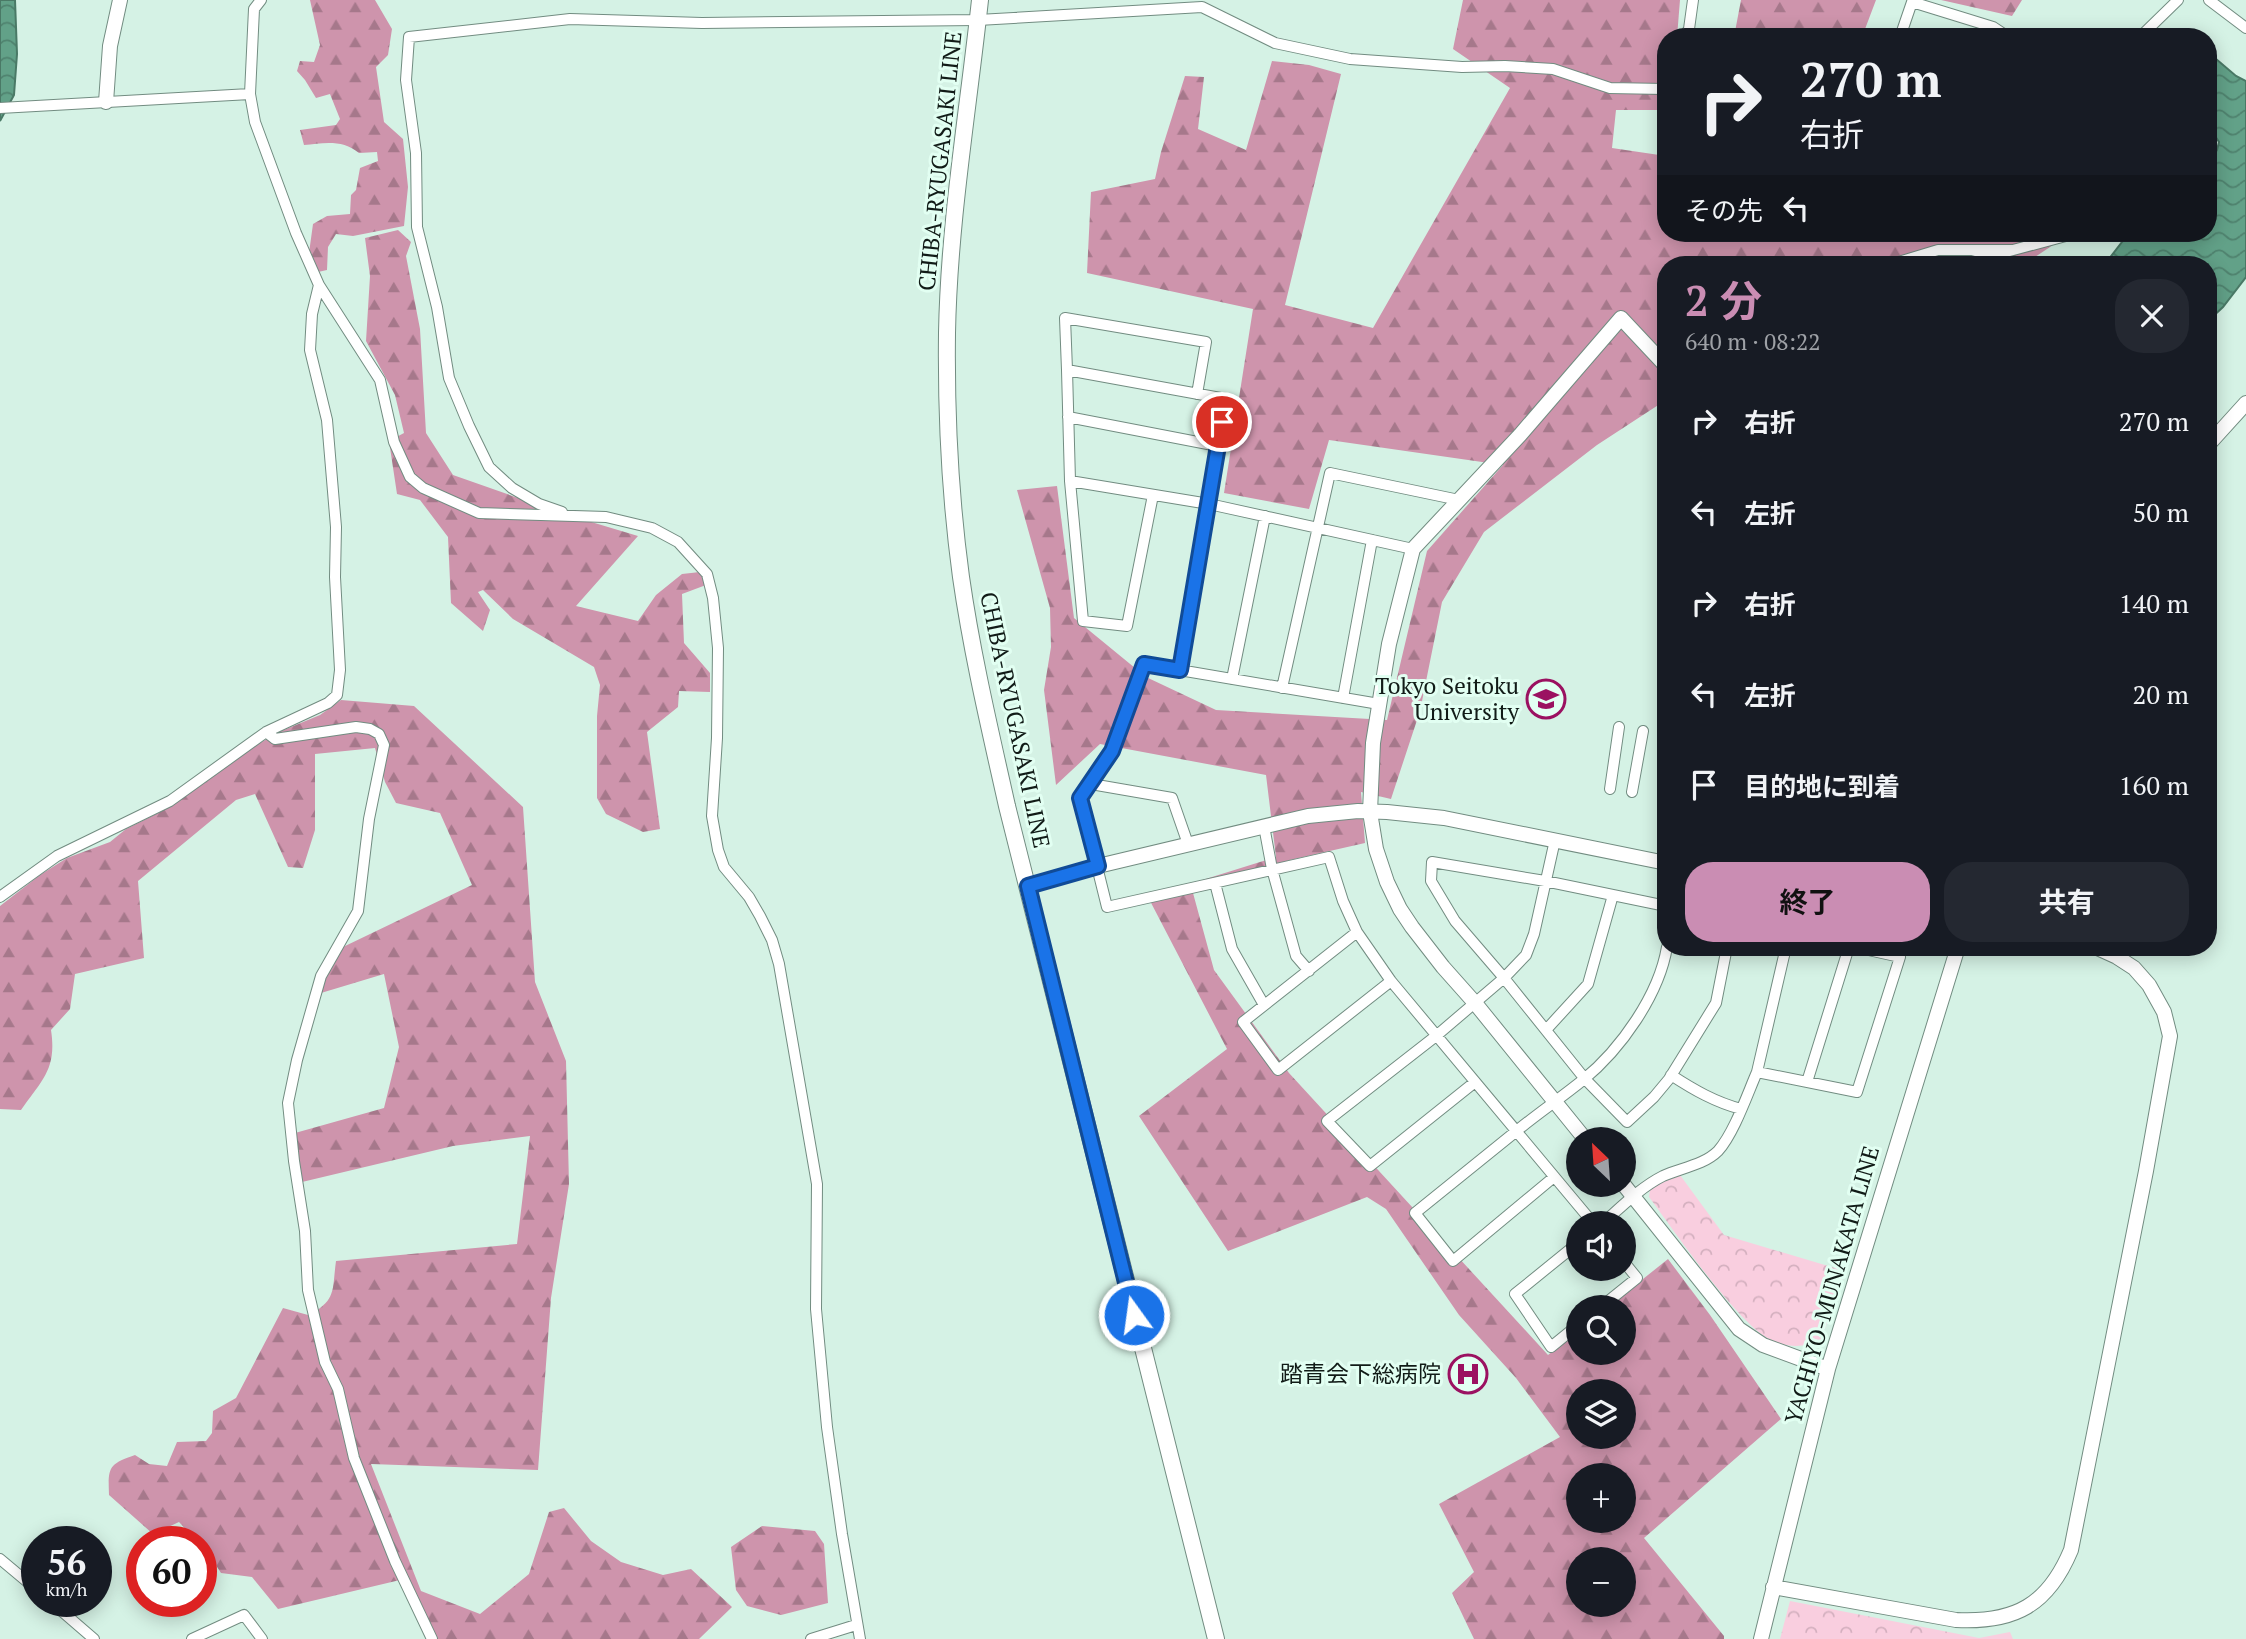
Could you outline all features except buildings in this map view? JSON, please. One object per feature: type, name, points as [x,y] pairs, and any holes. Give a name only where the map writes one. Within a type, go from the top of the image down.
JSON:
[{"type":"main road","name":"CHIBA-RYUGASAKI LINE","points":[[980,0],[950,264],[947,331],[950,455],[956,534],[971,638],[986,713],[1216,1639]]},
{"type":"street","points":[[106,102],[110,46],[120,0]]},
{"type":"street","points":[[261,0],[254,9],[250,94],[254,122],[319,285],[380,380],[394,442],[410,477],[423,488],[479,513],[606,517],[652,527],[678,542],[707,575],[713,598],[718,661],[712,816],[724,867],[749,897],[760,916],[772,940],[779,964],[817,1184],[817,1309],[827,1427],[860,1639]]},
{"type":"street","points":[[1689,28],[1693,0]]},
{"type":"street","points":[[2149,28],[2178,0]]},
{"type":"street","points":[[2209,0],[2246,28]]},
{"type":"street","points":[[1903,28],[1912,2],[1994,28]]},
{"type":"street","points":[[575,516],[539,504],[512,488],[489,467],[468,426],[449,378],[438,307],[417,227],[416,153],[406,80],[409,37],[569,19],[702,23],[978,20],[1202,8],[1275,43],[1350,59],[1462,67],[1553,69],[1610,88],[1657,89]]},
{"type":"street","points":[[0,108],[250,94]]},
{"type":"street","points":[[1990,256],[2042,242]]},
{"type":"street","points":[[1918,256],[1938,250],[2011,250]]},
{"type":"street","points":[[0,897],[57,856],[170,801],[266,732],[328,703],[337,695],[339,685],[334,496],[327,420],[310,350],[312,314],[319,285]]},
{"type":"street","points":[[1153,495],[1127,626],[1083,621],[1070,481],[1065,318],[1206,342],[1197,394]]},
{"type":"street","points":[[1575,1127],[1443,967],[1400,909],[1376,849],[1370,812],[1373,743],[1389,644],[1413,549],[1520,435],[1621,318],[1657,356]]},
{"type":"street","points":[[1066,370],[1226,399],[1180,670]]},
{"type":"street","points":[[2217,435],[2246,403]]},
{"type":"street","points":[[1068,417],[1218,446]]},
{"type":"street","points":[[1282,688],[1329,473],[1459,500]]},
{"type":"street","points":[[1070,481],[1209,504],[1413,549]]},
{"type":"street","points":[[1232,679],[1265,516]]},
{"type":"street","points":[[1343,698],[1372,540]]},
{"type":"street","points":[[1379,704],[1144,664],[1112,751],[1080,798],[1107,907],[1329,857],[1343,901],[1357,932],[1391,981],[1583,1211]]},
{"type":"street","points":[[266,732],[275,739],[356,727],[370,729],[379,734],[384,745],[369,819],[358,911],[321,976],[297,1060],[288,1103],[305,1231],[308,1290],[325,1362],[338,1389],[354,1458],[396,1561],[432,1639]]},
{"type":"street","points":[[1610,789],[1619,727]]},
{"type":"street","points":[[1632,792],[1643,732]]},
{"type":"street","points":[[1091,784],[1172,798],[1188,844]]},
{"type":"street","points":[[1028,886],[1098,866],[1308,816],[1370,812],[1422,815],[1657,861]]},
{"type":"street","points":[[1264,826],[1272,869],[1296,956],[1309,971]]},
{"type":"street","points":[[1475,1082],[1370,1166],[1327,1121],[1436,1036],[1504,978],[1526,955],[1534,934],[1555,840]]},
{"type":"street","points":[[1657,904],[1545,881],[1432,862],[1431,881],[1449,911],[1585,1079],[1627,1122],[1654,1097],[1671,1075],[1716,1003],[1725,956]]},
{"type":"street","points":[[1215,883],[1231,948],[1264,1005]]},
{"type":"street","points":[[1546,1030],[1588,984],[1613,895]]},
{"type":"street","points":[[1357,932],[1243,1022],[1278,1070],[1391,981]]},
{"type":"street","points":[[1554,1177],[1452,1261],[1415,1213],[1553,1101],[1585,1079],[1617,1044],[1647,1004],[1666,956]]},
{"type":"street","points":[[1636,1188],[1693,1166],[1717,1152],[1741,1109],[1757,1072],[1784,956]]},
{"type":"street","points":[[1807,1082],[1846,956]]},
{"type":"street","points":[[1757,1072],[1857,1092],[1900,957],[1896,956]]},
{"type":"street","name":"YACHIYO-MUNAKATA LINE","points":[[1761,1639],[1828,1368],[1955,956]]},
{"type":"street","points":[[1773,1587],[1925,1615],[1979,1622],[1994,1620],[2025,1608],[2039,1599],[2062,1572],[2071,1550],[2170,1036],[2164,1012],[2149,985],[2134,968],[2115,956]]},
{"type":"street","points":[[1671,1075],[1714,1100],[1741,1109]]},
{"type":"street","points":[[1613,1211],[1624,1197]]},
{"type":"street","points":[[1634,1197],[1739,1329],[1763,1345],[1785,1355],[1828,1368]]},
{"type":"street","points":[[1566,1253],[1515,1294],[1551,1347],[1566,1335]]},
{"type":"street","points":[[1616,1295],[1633,1281]]},
{"type":"street","points":[[0,1559],[21,1577]]},
{"type":"street","points":[[192,1639],[244,1615],[262,1639]]},
{"type":"street","points":[[69,1617],[94,1639]]},
{"type":"street","points":[[811,1639],[856,1625]]},
{"type":"green space","points":[[310,0],[375,0],[392,29],[388,55],[376,67],[384,122],[403,139],[408,187],[404,226],[353,236],[336,234],[328,247],[327,270],[318,272],[309,253],[313,224],[327,216],[350,214],[351,195],[356,190],[360,168],[378,161],[377,152],[359,153],[340,144],[304,145],[300,130],[336,125],[340,119],[330,94],[316,98],[297,71],[300,61],[314,62],[320,45]]},
{"type":"green space","points":[[1463,0],[1680,0],[1678,28],[1657,28],[1657,110],[1616,110],[1612,148],[1657,155],[1657,242],[2058,242],[2036,256],[1657,256],[1657,406],[1597,445],[1484,532],[1442,602],[1420,711],[1391,799],[1361,792],[1365,843],[1290,860],[1193,893],[1214,970],[1289,1073],[1548,1355],[1566,1341],[1566,1365],[1636,1365],[1636,1295],[1623,1295],[1668,1259],[1710,1315],[1781,1419],[1644,1538],[1724,1639],[1474,1639],[1452,1593],[1474,1572],[1439,1504],[1560,1437],[1516,1378],[1459,1315],[1386,1209],[1367,1197],[1228,1251],[1139,1116],[1227,1049],[1148,897],[1276,857],[1266,775],[1100,744],[1056,785],[1044,690],[1051,647],[1050,608],[1017,490],[1057,486],[1074,618],[1146,677],[1216,710],[1387,720],[1427,551],[1503,465],[1329,440],[1309,509],[1224,493],[1253,309],[1087,273],[1091,192],[1155,179],[1185,76],[1204,77],[1198,129],[1246,150],[1272,61],[1309,65],[1341,74],[1285,305],[1373,328],[1510,88],[1453,49]]},
{"type":"green space","points":[[1741,0],[1876,0],[1865,28],[1736,28]]},
{"type":"green space","points":[[1941,0],[2022,0],[2012,16]]},
{"type":"green space","points":[[398,230],[411,242],[406,256],[420,329],[426,433],[453,475],[558,512],[638,536],[576,606],[638,621],[656,595],[682,574],[700,572],[706,585],[682,594],[684,643],[710,673],[710,692],[679,691],[678,707],[647,732],[660,829],[643,832],[606,814],[597,798],[597,716],[600,685],[594,667],[513,619],[483,590],[478,592],[490,610],[483,631],[451,603],[448,537],[420,500],[397,494],[389,441],[404,433],[395,395],[366,341],[370,276],[365,238]]},
{"type":"green space","points":[[341,700],[414,706],[523,807],[535,982],[566,1061],[569,1184],[551,1298],[538,1470],[371,1464],[421,1591],[480,1614],[529,1574],[549,1512],[564,1508],[591,1541],[621,1562],[663,1575],[691,1569],[732,1607],[699,1639],[429,1639],[400,1580],[278,1609],[252,1577],[221,1573],[217,1567],[217,1526],[183,1526],[179,1522],[170,1526],[144,1526],[109,1495],[111,1468],[119,1461],[135,1455],[149,1464],[167,1466],[177,1442],[206,1441],[212,1433],[213,1411],[236,1398],[283,1308],[308,1315],[329,1299],[336,1261],[517,1244],[530,1136],[453,1146],[302,1182],[295,1133],[384,1108],[399,1047],[384,974],[321,993],[325,979],[343,947],[472,885],[440,813],[396,803],[385,782],[375,748],[315,754],[315,830],[303,868],[288,867],[255,794],[236,800],[138,881],[144,958],[75,974],[70,1009],[51,1030],[52,1055],[41,1082],[21,1110],[0,1109],[0,906],[67,858],[110,842],[126,829],[170,807],[248,750],[279,732],[320,715]]},
{"type":"green space","points":[[1680,1175],[1724,1235],[1845,1271],[1821,1340],[1799,1346],[1775,1342],[1761,1334],[1727,1300],[1649,1197],[1650,1190],[1665,1180]]},
{"type":"green space","points":[[762,1526],[815,1531],[824,1544],[828,1603],[781,1615],[747,1606],[736,1590],[731,1547]]},
{"type":"green space","points":[[1790,1601],[1979,1638],[2010,1632],[2013,1639],[1780,1639]]},
{"type":"water","points":[[0,0],[15,0],[17,54],[14,95],[0,121]]},
{"type":"water","points":[[2217,60],[2246,81],[2246,277],[2217,313],[2217,256],[2111,256],[2122,242],[2217,242]]},
{"type":"place","name":"Tokyo Seitoku University","points":[[1546,699]]},
{"type":"place","name":"踏青会下総病院","points":[[1468,1374]]},
{"type":"route","points":[[1134,1315],[1028,886],[1098,866],[1080,798],[1112,751],[1144,664],[1180,670],[1222,422]]}]
